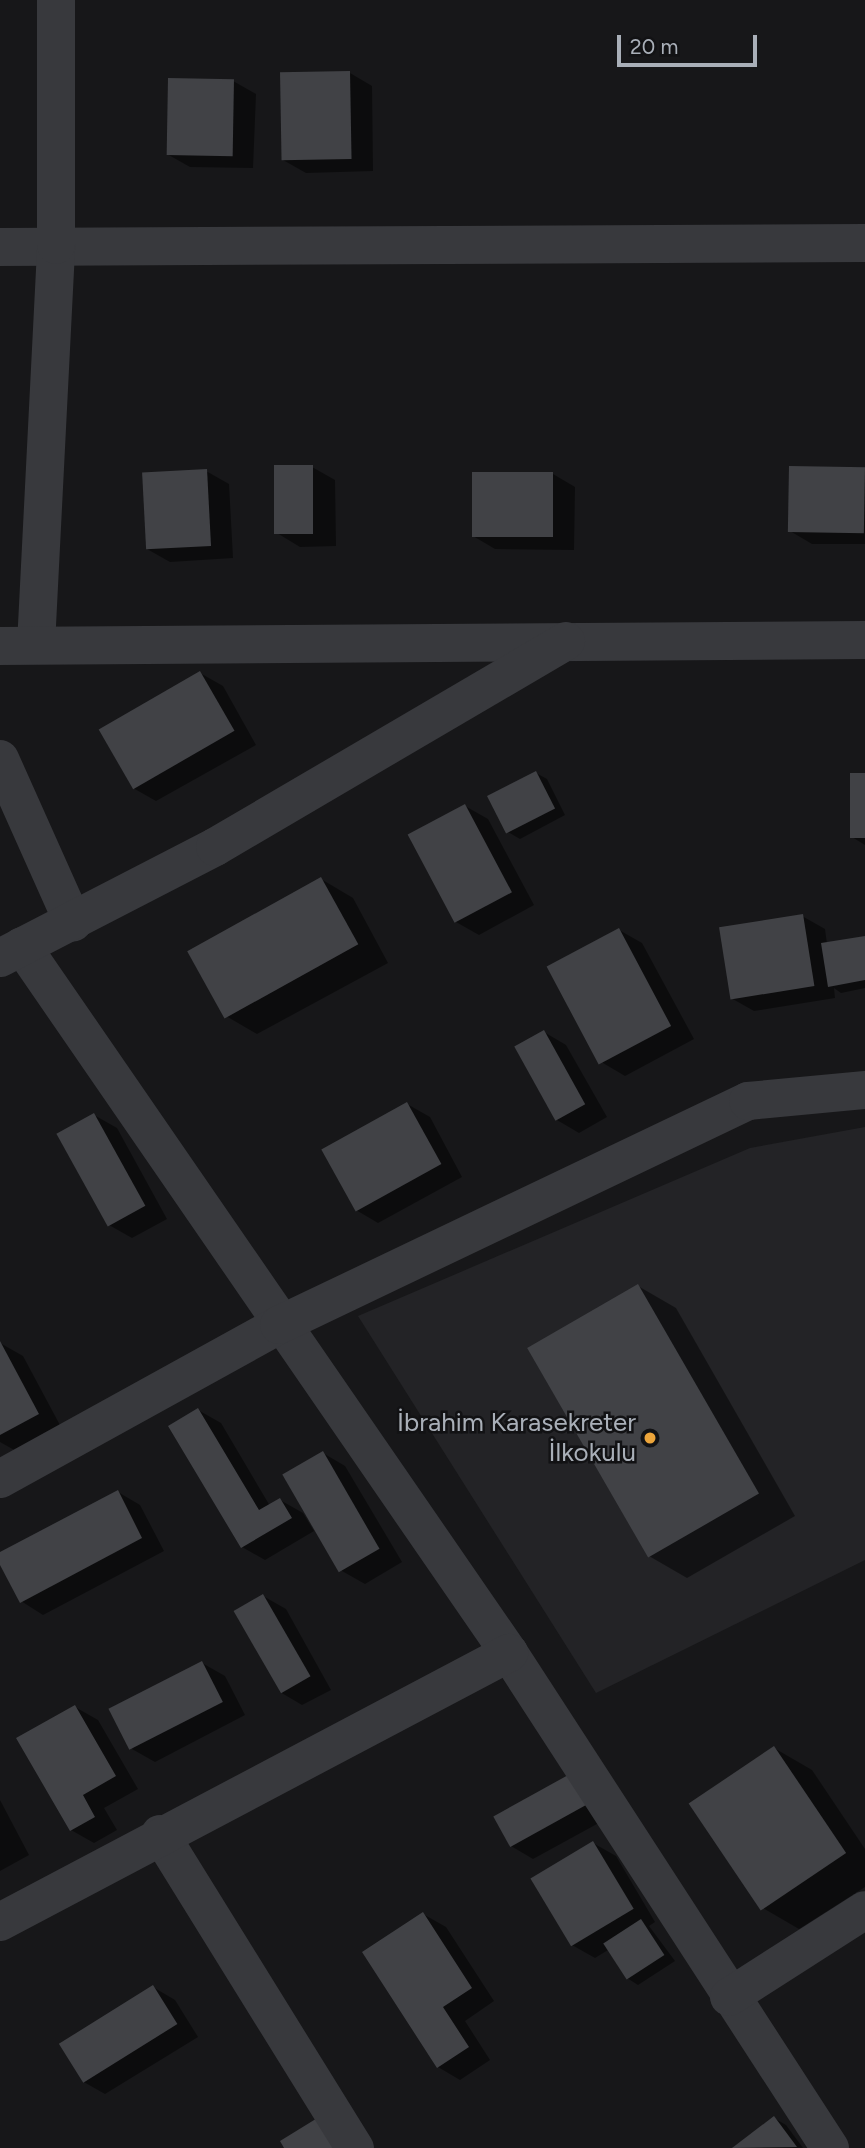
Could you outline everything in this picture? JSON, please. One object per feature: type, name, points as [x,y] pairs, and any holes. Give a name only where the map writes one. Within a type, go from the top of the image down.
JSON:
[{"type":"street","points":[[56,0],[55,245],[18,645],[865,640]]},
{"type":"street","points":[[0,247],[865,243]]},
{"type":"street","points":[[566,641],[215,847],[11,952],[279,1325],[509,1653],[729,1997],[830,2148]]},
{"type":"street","points":[[0,758],[73,922]]},
{"type":"street","points":[[0,1479],[279,1325],[748,1101],[865,1090]]},
{"type":"street","points":[[0,1922],[160,1834],[509,1653]]},
{"type":"street","points":[[160,1834],[355,2148]]},
{"type":"street","points":[[729,1997],[865,1910]]},
{"type":"shaded area","name":"İbrahim Karasekreter İlkokulu","points":[[865,1127],[865,1560],[596,1693],[358,1316],[750,1148]]},
{"type":"building","points":[[350,71],[352,159],[282,160],[280,72]]},
{"type":"building","points":[[168,78],[234,79],[233,156],[167,155]]},
{"type":"building","points":[[274,465],[313,465],[313,534],[274,534]]},
{"type":"building","points":[[789,466],[865,467],[864,533],[788,532]]},
{"type":"building","points":[[207,469],[211,546],[146,549],[142,472]]},
{"type":"building","points":[[472,472],[553,472],[553,537],[472,537]]},
{"type":"building","points":[[200,671],[234,731],[133,789],[99,730]]},
{"type":"building","points":[[536,771],[555,808],[506,833],[487,796]]},
{"type":"building","points":[[850,773],[865,773],[865,838],[850,838]]},
{"type":"building","points":[[465,804],[512,892],[455,923],[408,835]]},
{"type":"building","points":[[321,877],[358,944],[225,1019],[187,951]]},
{"type":"building","points":[[803,914],[814,986],[730,999],[719,927]]},
{"type":"building","points":[[619,928],[671,1026],[599,1065],[547,966]]},
{"type":"building","points":[[865,936],[865,980],[828,987],[821,943]]},
{"type":"building","points":[[544,1030],[585,1104],[555,1121],[514,1046]]},
{"type":"building","points":[[407,1102],[441,1164],[356,1212],[321,1150]]},
{"type":"building","points":[[94,1113],[145,1206],[108,1227],[56,1134]]},
{"type":"building","points":[[638,1284],[759,1494],[648,1558],[527,1348]]},
{"type":"building","points":[[0,1341],[39,1414],[0,1435]]},
{"type":"building","points":[[198,1408],[259,1510],[280,1498],[292,1518],[241,1548],[168,1426]]},
{"type":"building","points":[[323,1451],[380,1549],[339,1572],[282,1474]]},
{"type":"building","points":[[118,1490],[142,1538],[20,1603],[0,1565],[0,1552]]},
{"type":"building","points":[[263,1594],[310,1676],[281,1693],[234,1611]]},
{"type":"building","points":[[202,1661],[223,1702],[129,1750],[108,1709]]},
{"type":"building","points":[[75,1705],[116,1776],[83,1795],[95,1817],[70,1831],[16,1738]]},
{"type":"building","points":[[774,1746],[846,1853],[761,1911],[689,1804]]},
{"type":"building","points":[[579,1769],[596,1800],[510,1847],[493,1817]]},
{"type":"building","points":[[593,1841],[634,1909],[571,1946],[530,1879]]},
{"type":"building","points":[[423,1912],[472,1988],[443,2007],[469,2047],[437,2068],[362,1952]]},
{"type":"building","points":[[641,1919],[664,1955],[627,1980],[603,1944]]},
{"type":"building","points":[[153,1985],[177,2024],[83,2083],[59,2044]]},
{"type":"building","points":[[774,2116],[797,2147],[732,2148]]},
{"type":"building","points":[[319,2117],[338,2148],[284,2148],[280,2141]]},
{"type":"place","name":"İbrahim Karasekreter İlkokulu","points":[[650,1438]]}]
